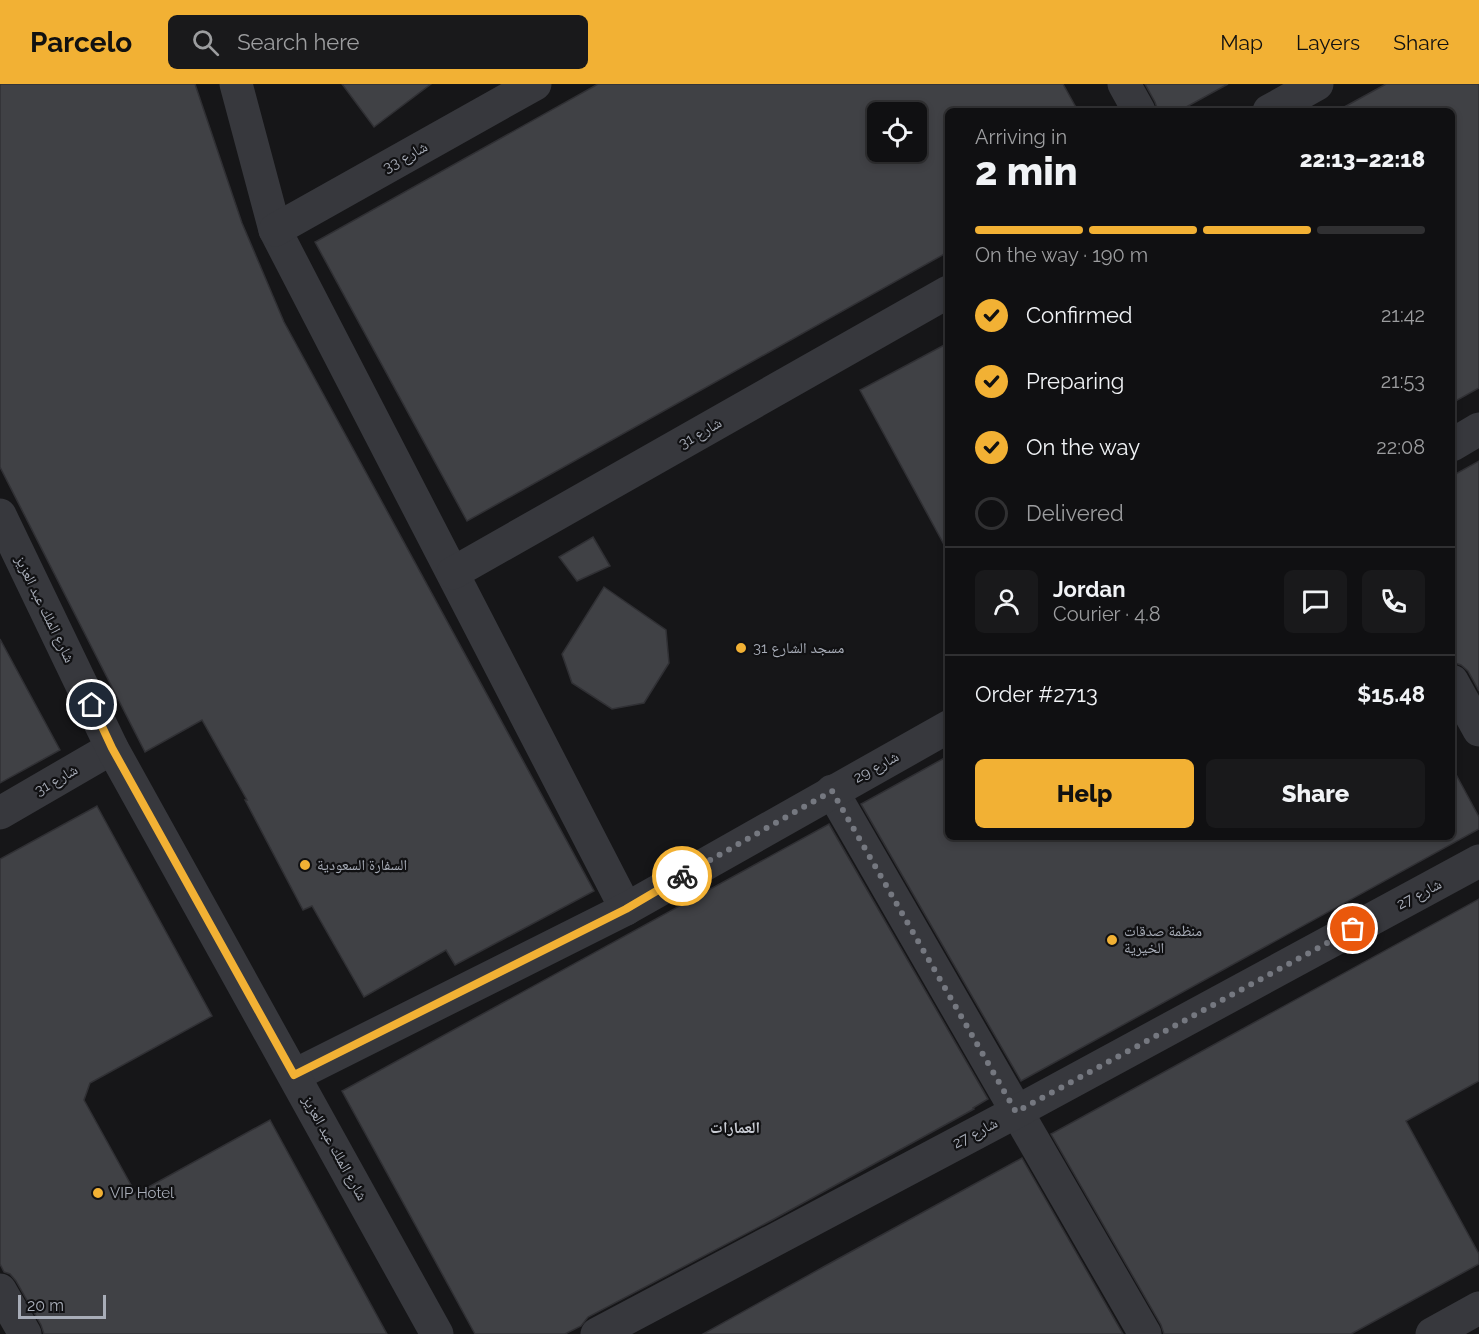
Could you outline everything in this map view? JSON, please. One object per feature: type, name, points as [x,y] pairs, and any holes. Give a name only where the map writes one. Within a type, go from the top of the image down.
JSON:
[{"type":"street","points":[[236,84],[275,230],[626,909]]},
{"type":"street","name":"شارع 33","points":[[275,230],[535,84]]},
{"type":"street","points":[[1124,84],[1137,108]]},
{"type":"street","points":[[1274,108],[1317,84]]},
{"type":"street","name":"شارع 31","points":[[453,573],[945,294]]},
{"type":"street","points":[[1455,443],[1479,429]]},
{"type":"street","name":"شارع الملك عبد العزيز","points":[[0,515],[112,748],[437,1334]]},
{"type":"street","points":[[1455,686],[1479,730]]},
{"type":"street","name":"شارع 29","points":[[294,1075],[626,909],[945,729]]},
{"type":"street","name":"شارع 31","points":[[0,813],[112,748]]},
{"type":"street","points":[[832,791],[1145,1334]]},
{"type":"street","name":"شارع 27","points":[[597,1334],[1016,1112],[1479,861]]},
{"type":"street","points":[[0,1290],[25,1334]]},
{"type":"street","points":[[1432,1334],[1479,1308]]},
{"type":"building","points":[[0,84],[195,84],[242,223],[284,322],[594,891],[455,965],[446,950],[364,997],[312,906],[303,910],[245,800],[247,800],[202,720],[145,752],[0,467]]},
{"type":"building","points":[[342,84],[431,84],[374,127]]},
{"type":"building","points":[[598,84],[1063,84],[1076,108],[945,108],[945,254],[467,521],[315,242]]},
{"type":"building","points":[[1145,84],[1228,84],[1184,108],[1157,108]]},
{"type":"building","points":[[1386,84],[1479,84],[1479,388],[1455,401],[1455,108],[1342,108]]},
{"type":"building","points":[[945,345],[945,546],[860,390]]},
{"type":"building","points":[[1479,461],[1479,691],[1468,671],[1455,663],[1455,474]]},
{"type":"building","points":[[593,537],[610,566],[577,581],[559,557]]},
{"type":"building","points":[[604,587],[666,630],[669,663],[644,703],[612,709],[572,683],[562,654]]},
{"type":"building","points":[[0,639],[60,750],[0,783]]},
{"type":"building","points":[[945,758],[945,840],[1455,840],[1455,773],[1479,817],[1479,829],[1021,1081],[861,804]]},
{"type":"building","points":[[97,806],[212,1016],[90,1083],[84,1100],[136,1194],[270,1120],[387,1334],[44,1334],[16,1281],[10,1274],[4,1272],[0,1264],[0,859]]},
{"type":"building","points":[[829,824],[988,1099],[974,1109],[774,1219],[588,1317],[581,1326],[565,1334],[475,1334],[342,1091]]},
{"type":"building","points":[[1479,899],[1479,1081],[1406,1121],[1479,1254],[1479,1264],[1351,1334],[1164,1334],[1161,1325],[1051,1134]]},
{"type":"building","points":[[1022,1158],[1123,1334],[703,1334],[825,1266]]},
{"type":"way so far","points":[[682,876],[832,791],[1016,1112],[1353,929]]},
{"type":"place","name":"مسجد الشارع 31","points":[[741,648]]},
{"type":"place","name":"السفارة السعودية","points":[[305,865]]},
{"type":"place","name":"منظمة صدقات الخيرية","points":[[1112,940]]},
{"type":"place","name":"VIP Hotel","points":[[98,1193]]},
{"type":"district","name":"العمارات","points":[[735,1127]]},
{"type":"route","points":[[92,705],[112,748],[294,1075],[626,909],[682,876]]}]
